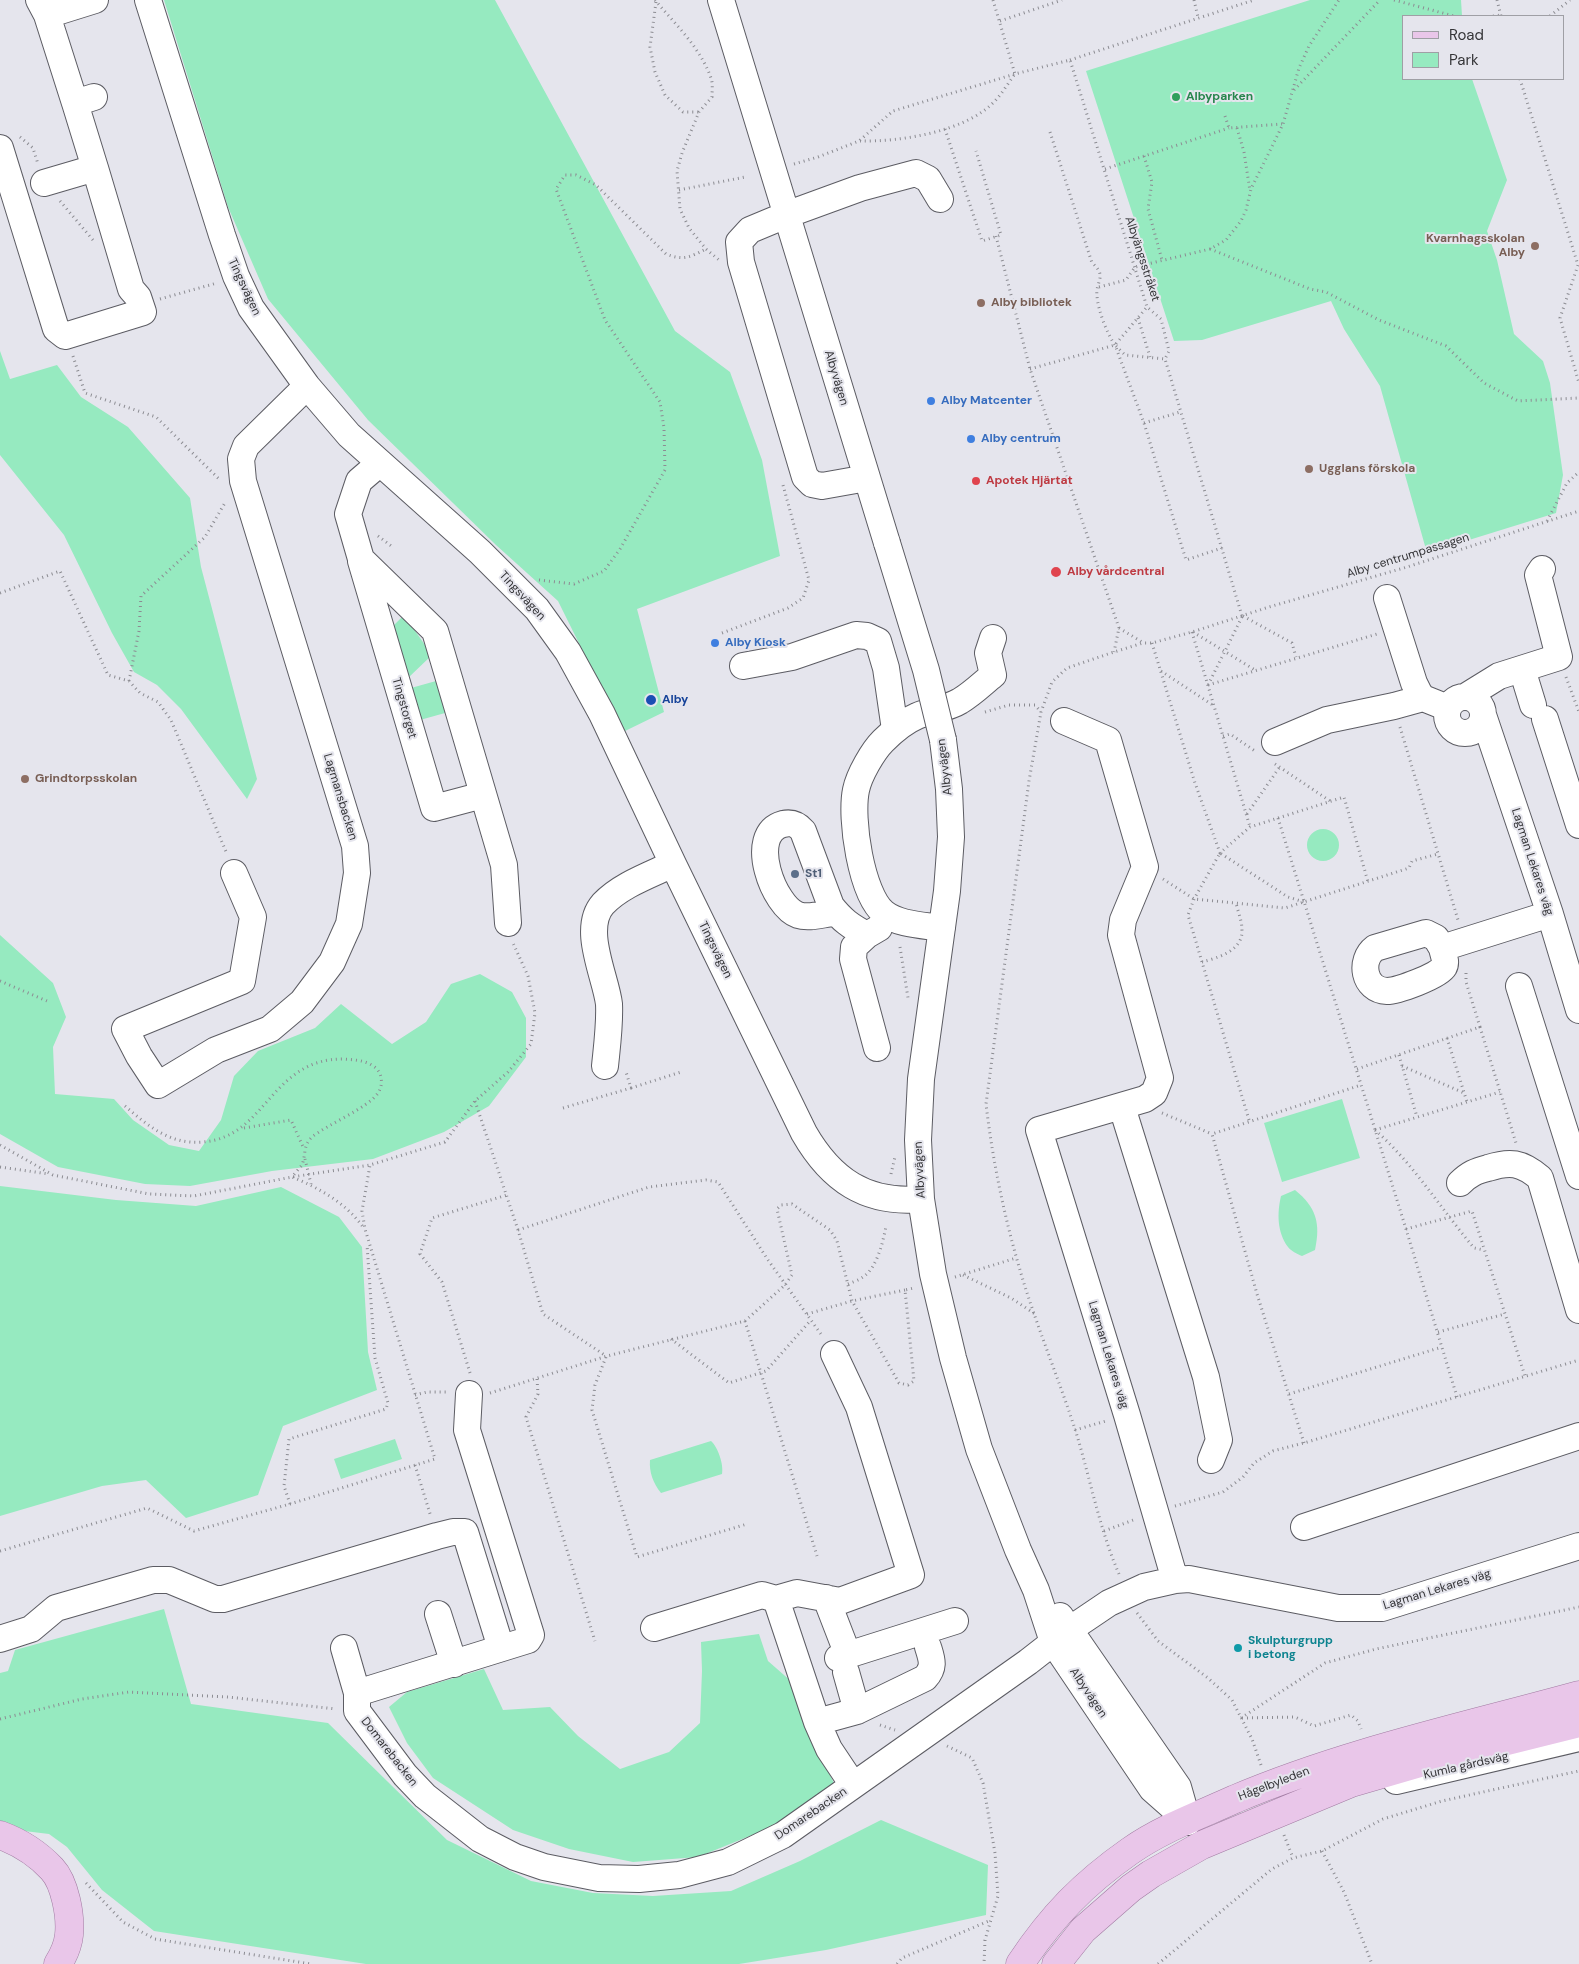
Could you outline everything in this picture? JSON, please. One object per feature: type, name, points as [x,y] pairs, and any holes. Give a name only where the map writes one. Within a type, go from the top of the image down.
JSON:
[{"type":"main road","name":"Hågelbyleden","points":[[1020,1964],[1039,1936],[1064,1906],[1095,1878],[1132,1850],[1186,1819],[1266,1786],[1333,1762],[1579,1695]]},
{"type":"main road","points":[[1056,1964],[1083,1930],[1109,1906],[1150,1874],[1202,1845],[1351,1784],[1423,1762],[1579,1723]]},
{"type":"main road","points":[[0,1835],[31,1851],[53,1870],[64,1891],[69,1916],[69,1937],[64,1955],[58,1964]]},
{"type":"street","points":[[0,148],[56,329],[65,336],[143,312],[138,297],[131,289],[95,168],[84,100],[43,8],[95,0]]},
{"type":"street","name":"Tingsvägen","points":[[148,0],[236,276],[252,308],[308,386],[349,435],[480,552],[537,608],[568,652],[594,697],[673,864],[815,1152],[831,1171],[852,1187],[888,1199],[901,1201],[921,1199]]},
{"type":"street","name":"Albyvägen","points":[[721,0],[926,670],[943,740],[949,789],[951,837],[947,891],[921,1079],[918,1140],[921,1199],[933,1274],[953,1358],[980,1449],[1018,1550],[1036,1590],[1061,1636],[1152,1789],[1186,1819],[1202,1845]]},
{"type":"street","points":[[44,183],[95,168]]},
{"type":"street","points":[[867,478],[822,486],[812,484],[805,477],[741,262],[739,242],[750,230],[786,215],[860,188],[916,173],[928,179],[940,198]]},
{"type":"street","name":"Lagmansbacken","points":[[234,873],[253,917],[242,981],[125,1029],[139,1056],[158,1085],[216,1050],[270,1029],[302,1002],[332,962],[349,924],[357,873],[355,846],[243,481],[241,460],[246,446],[308,386]]},
{"type":"street","name":"Tingstorget","points":[[380,463],[359,481],[348,514],[434,808],[483,795]]},
{"type":"street","points":[[360,559],[435,631],[504,865],[508,923]]},
{"type":"street","points":[[1272,757],[1327,720],[1423,698],[1465,707],[1499,676],[1559,657],[1538,575],[1542,569]]},
{"type":"street","points":[[1388,598],[1414,683],[1423,698]]},
{"type":"street","points":[[743,666],[792,658],[856,635],[867,636],[878,641],[886,668],[895,730]]},
{"type":"street","points":[[942,928],[894,920],[882,912],[876,904],[862,867],[855,836],[856,789],[870,758],[882,742],[895,730],[916,716],[959,702],[993,675],[988,653],[993,638]]},
{"type":"street","points":[[1522,669],[1579,825]]},
{"type":"street","name":"Lagman Lekares väg","points":[[1465,707],[1550,914],[1574,979],[1579,1010]]},
{"type":"street","points":[[1052,716],[1108,740],[1145,867],[1123,920],[1121,935],[1160,1078],[1154,1093],[1134,1103],[1206,1377],[1219,1440],[1211,1460]]},
{"type":"street","points":[[605,1066],[609,1004],[594,942],[596,919],[602,906],[616,893],[673,864]]},
{"type":"street","points":[[836,912],[843,921],[867,935]]},
{"type":"street","points":[[1442,948],[1550,914]]},
{"type":"street","points":[[877,1048],[853,959],[854,946],[867,935],[894,920]]},
{"type":"street","points":[[1519,986],[1579,1177],[1543,1188]]},
{"type":"street","name":"Lagman Lekares väg","points":[[1134,1103],[1039,1130],[1127,1415],[1175,1580]]},
{"type":"street","points":[[1460,1183],[1469,1174],[1506,1162],[1531,1170],[1540,1178],[1579,1310]]},
{"type":"street","points":[[654,1628],[762,1595],[776,1599],[797,1593],[840,1601],[911,1575],[859,1408],[834,1354]]},
{"type":"street","points":[[344,1648],[357,1702],[454,1664],[528,1640],[531,1635],[467,1430],[469,1394]]},
{"type":"street","points":[[1304,1527],[1579,1436]]},
{"type":"street","points":[[0,1639],[31,1629],[56,1608],[153,1580],[169,1580],[215,1599],[223,1599],[437,1536],[453,1532],[465,1532],[501,1648]]},
{"type":"street","name":"Lagman Lekares väg","points":[[1061,1636],[1090,1615],[1125,1595],[1144,1587],[1175,1580],[1189,1579],[1338,1608],[1382,1608],[1579,1546]]},
{"type":"street","points":[[826,1598],[844,1662],[868,1718]]},
{"type":"street","name":"Domarebacken","points":[[776,1599],[817,1722],[829,1749],[853,1785]]},
{"type":"street","points":[[438,1614],[454,1664]]},
{"type":"street","points":[[844,1662],[954,1621]]},
{"type":"street","name":"Domarebacken","points":[[357,1702],[405,1775],[425,1796],[480,1839],[514,1857],[544,1866],[599,1878],[639,1880],[679,1875],[728,1862],[783,1835],[1028,1662],[1061,1636]]},
{"type":"street","points":[[817,1722],[868,1718],[932,1671],[933,1665],[928,1647]]},
{"type":"street","name":"Kumla gårdsväg","points":[[1351,1784],[1401,1781],[1579,1738]]},
{"type":"street","points":[[1458,1768],[1508,1765],[1579,1748]]},
{"type":"path","points":[[656,0],[650,47],[655,72],[665,96],[683,112],[699,112]]},
{"type":"path","points":[[656,0],[683,32],[700,57],[711,79],[712,97],[699,112],[682,153],[678,171],[678,190],[680,209],[689,228],[706,249],[720,261]]},
{"type":"path","points":[[993,0],[1015,74]]},
{"type":"path","points":[[1000,21],[1062,0]]},
{"type":"path","points":[[1194,0],[1198,17]]},
{"type":"path","points":[[794,164],[859,141],[893,111],[1015,74],[1070,60],[1254,0]]},
{"type":"path","points":[[1098,288],[1126,280],[1135,267],[1210,249],[1226,240],[1246,210],[1250,195],[1282,124],[1309,46],[1339,0]]},
{"type":"path","points":[[1293,92],[1336,44],[1380,0]]},
{"type":"path","points":[[1394,0],[1450,15]]},
{"type":"path","points":[[1497,0],[1501,15]]},
{"type":"path","points":[[1551,15],[1570,0]]},
{"type":"path","name":"Albyängsstråket","points":[[1070,60],[1147,307],[1161,319],[1169,351],[1165,360],[1242,616]]},
{"type":"path","points":[[859,141],[885,142],[945,129],[966,122],[994,102],[1015,74]]},
{"type":"path","points":[[1520,80],[1578,265],[1560,318],[1579,383]]},
{"type":"path","points":[[1225,116],[1229,128]]},
{"type":"path","points":[[1105,168],[1229,128],[1282,124]]},
{"type":"path","points":[[1237,128],[1244,152],[1250,195]]},
{"type":"path","points":[[945,129],[982,241],[1001,235],[976,151]]},
{"type":"path","points":[[1050,132],[1092,264],[1098,268],[1101,278],[1096,294],[1109,337],[1125,355],[1165,360]]},
{"type":"path","points":[[33,148],[44,183],[93,241]]},
{"type":"path","points":[[1144,156],[1152,182],[1148,209],[1162,260]]},
{"type":"path","points":[[536,579],[574,584],[604,571],[620,549],[664,470],[664,428],[660,402],[606,320],[556,189],[565,176],[576,175],[596,185],[666,254],[678,258],[692,256],[706,249]]},
{"type":"path","points":[[678,190],[744,177]]},
{"type":"path","points":[[996,236],[1030,368],[1119,628],[1114,652]]},
{"type":"path","points":[[1210,249],[1310,289],[1326,292],[1379,320],[1446,346],[1484,384],[1518,401],[1579,398]]},
{"type":"path","points":[[140,304],[221,281]]},
{"type":"path","points":[[1030,368],[1115,345],[1147,307]]},
{"type":"path","points":[[1138,318],[1150,357]]},
{"type":"path","points":[[65,336],[86,393],[156,417],[224,483]]},
{"type":"path","points":[[1115,345],[1144,423],[1186,560],[1222,548]]},
{"type":"path","points":[[1144,423],[1180,412]]},
{"type":"path","points":[[1547,521],[1567,483],[1579,472]]},
{"type":"path","points":[[722,633],[788,608],[803,598],[809,580],[780,476]]},
{"type":"path","points":[[129,681],[139,631],[141,596],[205,537],[226,501]]},
{"type":"path","name":"Alby centrumpassagen","points":[[1143,643],[1152,643],[1192,632],[1407,567],[1579,512]]},
{"type":"path","points":[[0,593],[60,571],[108,675],[129,681],[140,693],[158,702],[171,720],[234,873]]},
{"type":"path","points":[[1208,685],[1242,616],[1292,643],[1296,658]]},
{"type":"path","points":[[1119,628],[1143,643]]},
{"type":"path","points":[[1208,685],[1397,628]]},
{"type":"path","points":[[1192,632],[1255,670]]},
{"type":"path","points":[[1192,632],[1250,827]]},
{"type":"path","points":[[1122,1580],[1110,1554],[1075,1430],[1016,1258],[991,1146],[986,1104],[1014,891],[1052,716],[1052,682],[1068,668],[1143,643]]},
{"type":"path","points":[[1152,643],[1195,783],[1220,853],[1288,897],[1304,902]]},
{"type":"path","points":[[1559,657],[1579,712]]},
{"type":"path","points":[[1161,671],[1215,706]]},
{"type":"path","points":[[981,713],[1009,706],[1034,705],[1052,716]]},
{"type":"path","points":[[1223,736],[1230,734],[1272,757],[1330,801]]},
{"type":"path","points":[[1246,814],[1272,757]]},
{"type":"path","points":[[1249,1120],[1188,914],[1194,899],[1220,853],[1250,827],[1344,797],[1368,882]]},
{"type":"path","points":[[1278,818],[1438,1332],[1456,1396]]},
{"type":"path","points":[[1145,867],[1194,899],[1285,908],[1409,868],[1412,861],[1438,854]]},
{"type":"path","points":[[1202,962],[1221,956],[1232,950],[1239,942],[1243,929],[1236,903]]},
{"type":"path","points":[[0,1167],[149,1194],[194,1196],[309,1174],[370,1165],[445,1142],[475,1101],[508,1072],[531,1044],[535,1013],[528,976],[514,947],[508,923]]},
{"type":"path","points":[[0,981],[47,1001]]},
{"type":"path","points":[[1480,1027],[1523,1167]]},
{"type":"path","points":[[1447,1038],[1467,1102]]},
{"type":"path","points":[[1399,1055],[1417,1117]]},
{"type":"path","points":[[125,1106],[160,1134],[177,1139],[202,1142],[228,1136],[242,1128],[292,1075],[310,1065],[331,1059],[353,1060],[371,1064],[378,1069],[382,1078],[378,1094],[310,1138],[304,1149]]},
{"type":"path","points":[[1402,1066],[1464,1093]]},
{"type":"path","points":[[631,1088],[681,1072]]},
{"type":"path","points":[[1134,1103],[1212,1134],[1249,1120],[1361,1085]]},
{"type":"path","points":[[1375,1130],[1500,1092]]},
{"type":"path","points":[[475,1101],[507,1194],[543,1314],[607,1356]]},
{"type":"path","points":[[242,1128],[291,1120],[304,1149],[302,1165],[292,1177]]},
{"type":"path","points":[[1375,1130],[1394,1146],[1474,1248],[1484,1250]]},
{"type":"path","points":[[1212,1134],[1257,1294],[1304,1443]]},
{"type":"path","points":[[0,1145],[52,1175]]},
{"type":"path","points":[[304,1157],[312,1185]]},
{"type":"path","points":[[0,1552],[147,1508],[194,1531],[290,1504],[435,1459],[367,1239],[362,1211],[370,1165]]},
{"type":"path","points":[[292,1177],[312,1185],[353,1213],[365,1229]]},
{"type":"path","points":[[518,1230],[649,1187],[706,1180],[718,1182],[785,1285],[834,1354]]},
{"type":"path","points":[[469,1394],[470,1374],[442,1282],[420,1254],[432,1218],[507,1194]]},
{"type":"path","points":[[415,1395],[427,1392],[492,1393],[607,1356],[745,1321],[785,1285],[792,1275],[777,1209],[781,1205],[792,1204],[830,1230],[838,1241],[852,1301],[899,1382],[908,1385],[914,1381],[905,1290]]},
{"type":"path","points":[[1406,1229],[1472,1211],[1525,1376]]},
{"type":"path","points":[[848,1284],[864,1277],[876,1260],[886,1226]]},
{"type":"path","points":[[290,1504],[284,1486],[289,1439],[386,1409],[388,1404],[375,1358],[367,1239]]},
{"type":"path","points":[[952,1278],[1016,1258]]},
{"type":"path","points":[[963,1275],[1011,1298],[1035,1314]]},
{"type":"path","points":[[807,1314],[852,1301],[922,1286]]},
{"type":"path","points":[[1438,1332],[1505,1314]]},
{"type":"path","points":[[671,1339],[729,1383],[766,1371],[811,1320]]},
{"type":"path","points":[[745,1321],[817,1556]]},
{"type":"path","points":[[1289,1394],[1442,1347]]},
{"type":"path","points":[[607,1356],[595,1385],[592,1410],[638,1557],[747,1524]]},
{"type":"path","points":[[1167,1508],[1223,1492],[1243,1477],[1254,1463],[1273,1451],[1579,1360]]},
{"type":"path","points":[[537,1379],[538,1394],[526,1417],[595,1641]]},
{"type":"path","points":[[1075,1430],[1127,1415]]},
{"type":"path","points":[[415,1465],[437,1536]]},
{"type":"path","points":[[1104,1531],[1138,1518]]},
{"type":"path","points":[[1241,1718],[1325,1664],[1376,1649],[1579,1607]]},
{"type":"path","points":[[1135,1611],[1158,1641],[1208,1678],[1232,1700],[1252,1739],[1262,1770]]},
{"type":"path","points":[[0,1719],[82,1699],[129,1692],[357,1702]]},
{"type":"path","points":[[1241,1718],[1295,1717],[1314,1726],[1351,1715],[1358,1721],[1360,1729]]},
{"type":"path","points":[[868,1718],[946,1745],[972,1758],[983,1783],[995,1853],[998,1896],[985,1940],[984,1964]]},
{"type":"path","points":[[1158,1964],[1272,1868],[1293,1858],[1322,1852],[1383,1819],[1408,1811],[1442,1801],[1579,1772]]},
{"type":"path","points":[[1281,1827],[1293,1858]]},
{"type":"path","points":[[1322,1852],[1344,1892],[1372,1964]]},
{"type":"path","points":[[80,1876],[123,1922],[155,1939],[311,1964]]},
{"type":"path","points":[[897,1964],[902,1958],[991,1920]]},
{"type":"green space","points":[[164,0],[495,0],[675,331],[730,372],[762,460],[780,556],[637,609],[664,712],[623,732],[558,601],[496,545],[368,420],[268,299],[228,207]]},
{"type":"green space","name":"Albyparken","points":[[1310,0],[1461,0],[1462,15],[1402,15],[1402,80],[1472,80],[1507,180],[1487,231],[1497,260],[1514,334],[1543,361],[1550,383],[1563,475],[1556,513],[1427,553],[1380,386],[1344,329],[1331,301],[1202,340],[1174,341],[1086,71]]},
{"type":"green space","points":[[0,351],[10,379],[57,365],[81,397],[128,427],[190,498],[201,567],[257,779],[247,799],[181,709],[157,685],[134,672],[112,633],[64,535],[0,455]]},
{"type":"green space","points":[[404,615],[432,655],[408,678],[392,627]]},
{"type":"green space","points":[[436,681],[445,713],[420,720],[411,688]]},
{"type":"green space","points":[[1323,829],[1335,833],[1339,845],[1335,857],[1323,861],[1311,857],[1307,845],[1311,833]]},
{"type":"green space","points":[[0,935],[53,983],[66,1017],[53,1047],[55,1094],[114,1099],[133,1120],[169,1145],[199,1151],[221,1120],[234,1076],[258,1051],[315,1028],[341,1004],[392,1044],[426,1022],[451,984],[480,974],[512,992],[526,1018],[526,1057],[489,1106],[444,1132],[373,1159],[272,1171],[190,1186],[145,1184],[58,1167],[0,1134]]},
{"type":"green space","points":[[1342,1099],[1360,1158],[1282,1182],[1264,1123]]},
{"type":"green space","points":[[0,1186],[116,1200],[196,1206],[281,1187],[339,1217],[362,1247],[368,1352],[377,1390],[283,1426],[258,1495],[186,1518],[146,1480],[102,1486],[0,1516]]},
{"type":"green space","points":[[1295,1190],[1312,1209],[1317,1224],[1315,1250],[1302,1256],[1288,1247],[1284,1241],[1279,1222],[1281,1196]]},
{"type":"green space","points":[[395,1439],[402,1459],[341,1479],[334,1459]]},
{"type":"green space","points":[[711,1441],[720,1456],[722,1474],[661,1493],[652,1477],[650,1460]]},
{"type":"green space","points":[[164,1609],[191,1704],[328,1723],[447,1840],[531,1881],[593,1893],[653,1896],[731,1891],[800,1861],[881,1820],[988,1865],[986,1915],[826,1950],[739,1964],[366,1964],[154,1931],[102,1890],[67,1847],[49,1834],[0,1828],[0,1673],[8,1671],[15,1650]]},
{"type":"green space","points":[[759,1634],[768,1661],[792,1682],[810,1736],[837,1789],[762,1831],[698,1857],[633,1862],[569,1849],[513,1830],[433,1778],[407,1743],[389,1707],[407,1692],[484,1669],[503,1710],[550,1707],[578,1736],[620,1769],[669,1752],[700,1723],[701,1642]]},
{"type":"place","name":"Albyparken","points":[[1176,97]]},
{"type":"place","name":"Kvarnhagsskolan Alby","points":[[1535,246]]},
{"type":"place","name":"Alby bibliotek","points":[[981,303]]},
{"type":"place","name":"Alby Matcenter","points":[[931,401]]},
{"type":"place","name":"Alby centrum","points":[[971,439]]},
{"type":"place","name":"Ugglans förskola","points":[[1309,469]]},
{"type":"place","name":"Apotek Hjärtat","points":[[976,481]]},
{"type":"place","name":"Alby vårdcentral","points":[[1056,572]]},
{"type":"place","name":"Alby Kiosk","points":[[715,643]]},
{"type":"place","name":"Alby","points":[[651,700]]},
{"type":"place","name":"Grindtorpsskolan","points":[[25,779]]},
{"type":"place","name":"St1","points":[[795,874]]},
{"type":"place","name":"Skulpturgrupp i betong","points":[[1238,1648]]}]
